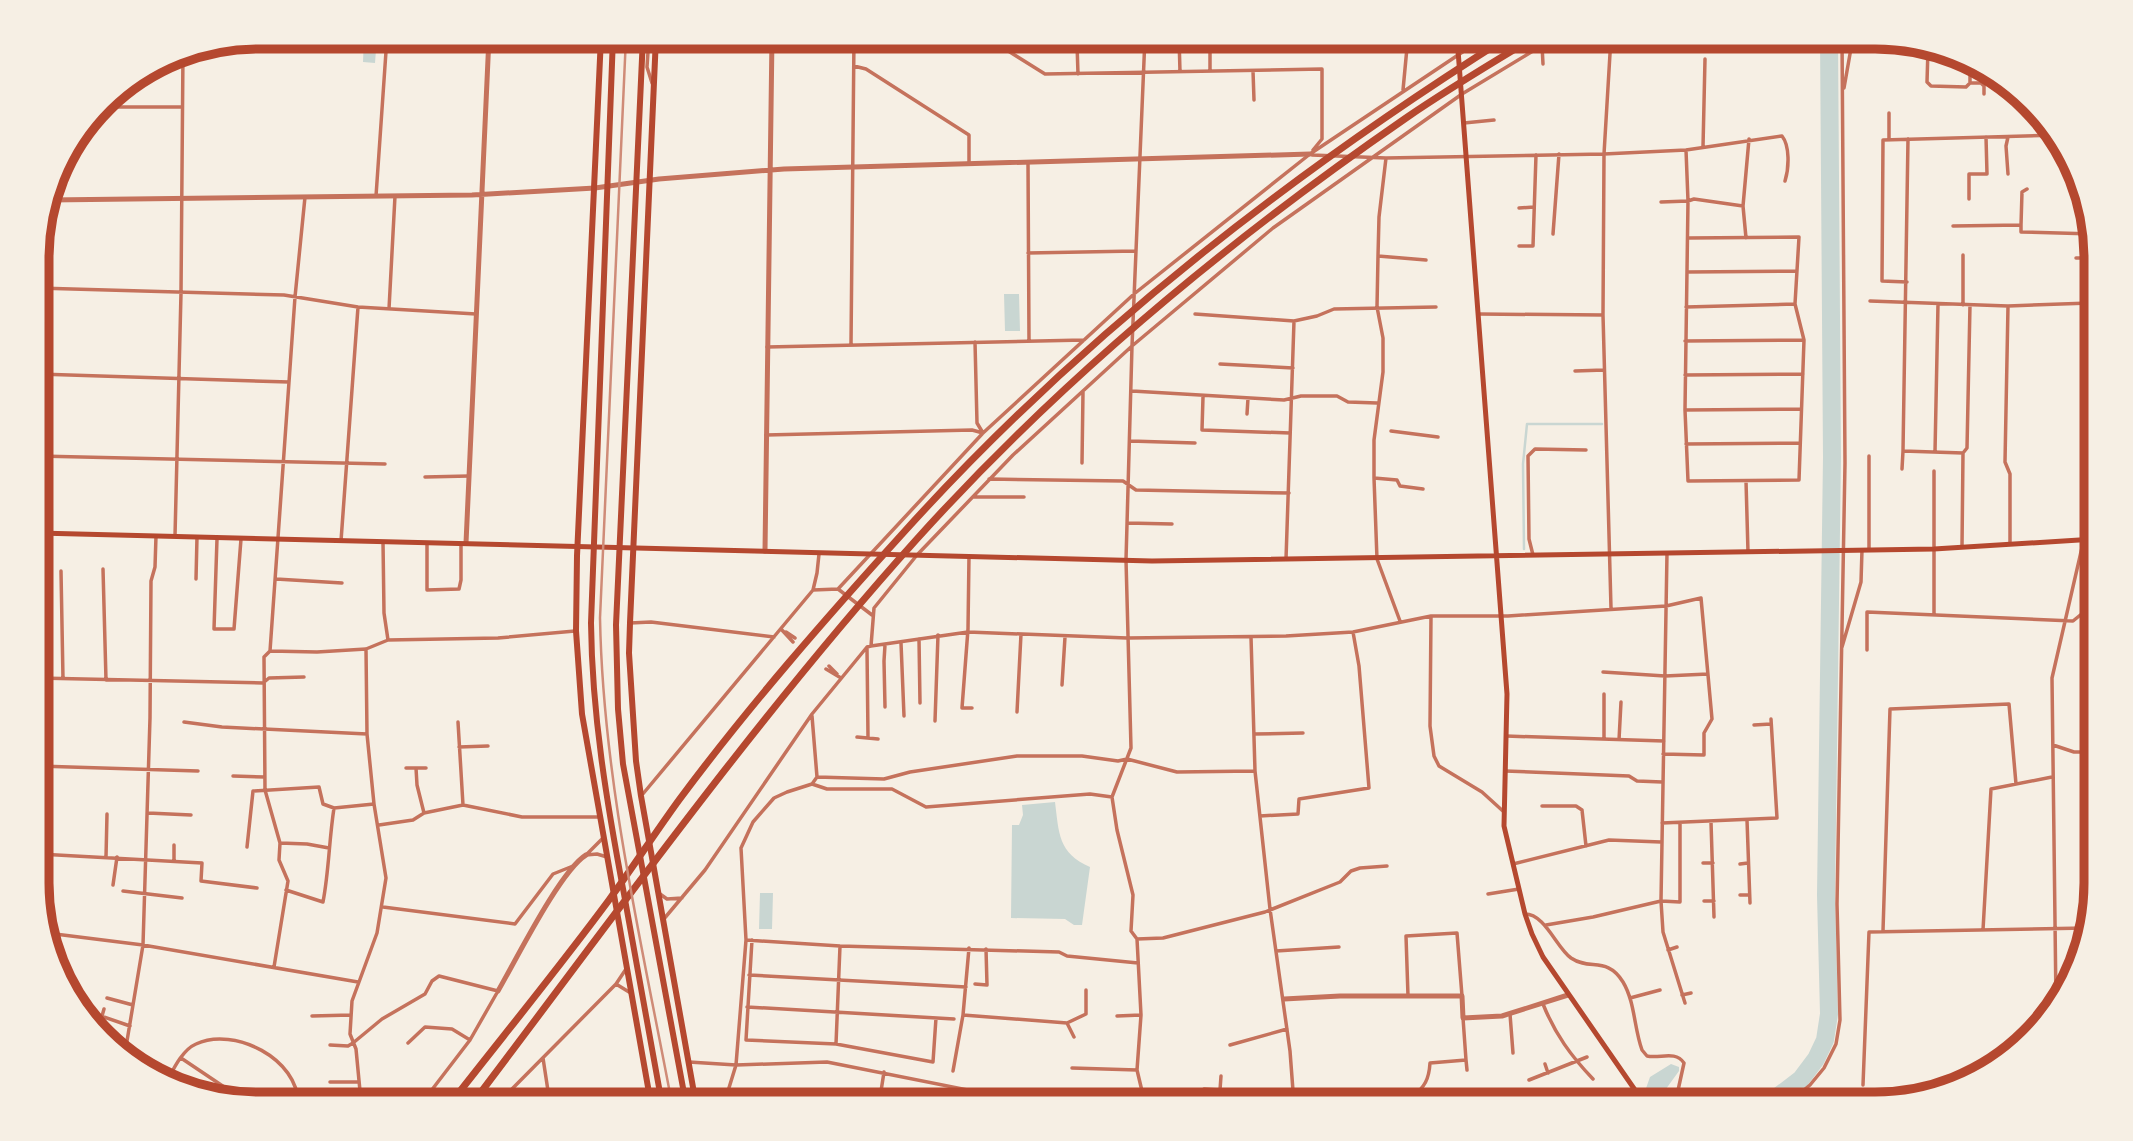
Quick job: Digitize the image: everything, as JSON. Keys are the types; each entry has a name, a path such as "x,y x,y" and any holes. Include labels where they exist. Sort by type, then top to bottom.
{"highway":[{"path":"601,49 577,547 576,631 582,714 649,1092"},
{"path":"613,49 591,623 592,675 602,766 660,1092"},
{"path":"642,49 616,625 618,709 623,764 684,1092"},
{"path":"656,49 630,623 635,747 640,796 694,1092"},
{"path":"459,1092 608,901 680,799 742,720 842,601 971,462 1051,384 1147,299 1272,197 1408,100 1489,49"},
{"path":"481,1092 757,731 854,611 918,538 991,462 1059,394 1158,308 1279,210 1409,116 1516,49"}],"main road":[{"path":"1458,49 1507,694 1504,812 1513,864 1531,934 1568,995 1636,1091"},
{"path":"49,533 1126,560 1377,559 1934,549 2084,540"}],"street":[{"path":"376,196 386,49"},
{"path":"427,543 427,590 459,589 469,476 489,49"},
{"path":"648,49 647,67 654,86"},
{"path":"765,551 772,49"},
{"path":"851,345 854,49"},
{"path":"1005,49 1045,74 1322,69 1322,139 1310,155"},
{"path":"1077,49 1078,74"},
{"path":"1142,1092 1137,1070 1141,1015 1137,939 1131,931 1133,895 1117,831 1112,797 1131,748 1126,560 1145,49"},
{"path":"1179,49 1180,72"},
{"path":"1210,49 1210,71"},
{"path":"1404,91 1407,49"},
{"path":"838,589 983,433 1134,294 1310,155 1465,49"},
{"path":"868,737 869,647 874,608 917,555 989,480 1132,346 1273,228 1462,94 1535,49"},
{"path":"1542,49 1543,64"},
{"path":"1610,49 1604,154 1603,315 1611,608"},
{"path":"1802,1092 1824,1068 1836,1044 1840,1020 1838,904 1845,436 1842,49"},
{"path":"1842,97 1851,49"},
{"path":"1928,56 1927,82 1931,86 1966,87 1970,83 1980,83 1984,86 1984,94"},
{"path":"1703,147 1705,58"},
{"path":"175,536 183,63"},
{"path":"854,65 866,69 969,135 969,163"},
{"path":"1253,71 1254,100"},
{"path":"1970,72 1970,83"},
{"path":"114,107 183,107"},
{"path":"1889,113 1889,140"},
{"path":"1464,123 1494,120"},
{"path":"57,200 483,195 595,188 659,179 770,170 852,166 1310,155 1466,158 1604,154 1686,150 1782,135 1787,142 1785,181"},
{"path":"1907,282 1882,281 1883,140 2044,136"},
{"path":"1969,200 1969,174 1987,174 1986,137"},
{"path":"2008,137 2008,174"},
{"path":"1746,237 1743,206 1749,139"},
{"path":"1902,469 1908,139"},
{"path":"1686,150 1688,238 1685,410 1688,481 1799,480 1804,340 1795,304 1799,237 1688,238"},
{"path":"1519,246 1533,246 1536,155"},
{"path":"1553,234 1559,155"},
{"path":"1386,158 1379,217 1377,307 1382,338 1383,372 1377,403 1374,478 1377,559 1400,621"},
{"path":"1028,162 1029,340"},
{"path":"2027,190 2022,192 2021,232 2082,234"},
{"path":"389,309 395,196"},
{"path":"270,651 295,297 305,197"},
{"path":"1661,202 1694,199 1743,206"},
{"path":"1519,208 1534,207"},
{"path":"1953,226 2021,225"},
{"path":"1028,253 1136,251"},
{"path":"1963,255 1963,305"},
{"path":"1378,256 1426,260"},
{"path":"2076,258 2084,259"},
{"path":"1686,272 1797,271"},
{"path":"49,288 284,295 358,307 476,314"},
{"path":"1870,301 2008,306 2084,303"},
{"path":"1685,307 1795,304"},
{"path":"1935,452 1938,304"},
{"path":"1962,547 1963,453 1967,449 1970,305"},
{"path":"2008,306 2005,462 2010,474 2010,545"},
{"path":"341,541 358,307"},
{"path":"1195,314 1294,321 1334,309 1436,307"},
{"path":"1478,314 1603,315"},
{"path":"1286,559 1294,321"},
{"path":"767,347 1084,340"},
{"path":"1685,341 1804,340"},
{"path":"975,342 977,423 983,433"},
{"path":"1220,364 1293,368"},
{"path":"1575,371 1604,370"},
{"path":"49,374 289,382"},
{"path":"1685,375 1803,374"},
{"path":"1132,391 1203,397 1337,396 1348,402 1377,403"},
{"path":"1082,463 1083,392"},
{"path":"1203,397 1202,430 1290,433"},
{"path":"1247,414 1248,398"},
{"path":"1685,410 1801,409"},
{"path":"766,435 972,430 983,433"},
{"path":"1391,431 1438,437"},
{"path":"1130,441 1195,443"},
{"path":"1686,444 1799,443"},
{"path":"1533,555 1529,539 1528,456 1535,449 1586,450"},
{"path":"1903,451 1963,453"},
{"path":"49,456 385,464"},
{"path":"1841,652 1861,582 1866,550 1869,456"},
{"path":"1934,471 1934,615"},
{"path":"425,477 469,476"},
{"path":"1374,478 1397,480 1400,486 1423,488"},
{"path":"989,480 1122,481 1136,490 1289,493"},
{"path":"1746,480 1748,552"},
{"path":"973,497 1024,497"},
{"path":"1127,523 1172,524"},
{"path":"127,1045 143,945 151,681 151,581 155,567 156,536"},
{"path":"197,537 197,579"},
{"path":"217,538 214,629 234,629 241,538"},
{"path":"383,541 384,613 388,640"},
{"path":"2056,987 2052,678 2084,544"},
{"path":"640,796 813,590 819,552"},
{"path":"1667,553 1661,901 1663,932 1685,1003"},
{"path":"968,556 968,632 962,708 972,708"},
{"path":"103,569 106,680"},
{"path":"61,571 63,679"},
{"path":"276,579 342,583"},
{"path":"321,590 322,581"},
{"path":"813,590 838,589 872,616"},
{"path":"663,920 705,870 812,714 869,647 938,635 968,632 1065,637 1251,637 1353,632 1431,616 1501,616 1666,606 1701,598 1712,719 1704,733 1703,755 1662,754"},
{"path":"1867,650 1867,612 2073,621 2084,612"},
{"path":"1431,616 1430,726 1434,756 1440,766 1482,792 1504,812"},
{"path":"630,623 651,622 774,637"},
{"path":"781,629 794,640"},
{"path":"274,967 288,881 279,860 280,843 265,790 264,656 270,651 366,649 388,640 498,639 576,631"},
{"path":"1260,816 1298,814 1299,799 1369,788 1359,666 1353,632"},
{"path":"1017,712 1021,634"},
{"path":"935,721 938,635"},
{"path":"1062,685 1065,637"},
{"path":"1251,637 1255,771 1293,1092"},
{"path":"919,639 920,703"},
{"path":"901,643 904,716"},
{"path":"885,707 886,645"},
{"path":"358,1092 359,1082 350,1034 352,1001 377,933 386,878 374,804 367,734 366,649"},
{"path":"828,668 841,678"},
{"path":"1603,672 1665,676 1708,674"},
{"path":"49,678 263,683 269,678 304,677"},
{"path":"1604,694 1604,739"},
{"path":"1619,740 1621,702"},
{"path":"1883,931 1890,709 2009,704 2016,784"},
{"path":"728,1092 736,1065 746,940 741,848 753,822 774,798 812,784 817,777 812,714"},
{"path":"184,722 367,734"},
{"path":"458,722 463,805"},
{"path":"1662,823 1777,818 1771,722 1754,725"},
{"path":"1254,734 1303,733"},
{"path":"1506,736 1664,741"},
{"path":"857,737 878,739"},
{"path":"2053,745 2074,752 2084,752"},
{"path":"459,747 488,746"},
{"path":"817,777 884,779 910,772 1017,756 1082,756 1118,761 1127,759 1177,772 1255,771"},
{"path":"49,766 198,771"},
{"path":"406,768 426,768"},
{"path":"416,768 424,813"},
{"path":"1505,771 1629,776 1637,781 1662,782"},
{"path":"233,776 265,777"},
{"path":"1983,930 1991,789 2052,777"},
{"path":"812,784 827,789 892,789 926,807 1090,794 1112,797"},
{"path":"247,847 253,791 319,787 323,804 334,808 374,804"},
{"path":"378,825 413,820 424,813 463,805 522,817 600,817"},
{"path":"1542,806 1576,806 1582,810 1586,846"},
{"path":"286,890 323,902 334,808"},
{"path":"147,813 191,815"},
{"path":"106,857 107,814"},
{"path":"1747,820 1749,903"},
{"path":"1711,822 1714,917"},
{"path":"1546,925 1661,901 1680,902 1680,823"},
{"path":"383,907 515,924 553,874 573,866 604,837"},
{"path":"1513,864 1609,841 1661,842"},
{"path":"280,843 329,848"},
{"path":"174,845 174,861"},
{"path":"49,854 202,863 201,881 257,888"},
{"path":"586,855 597,854 607,858"},
{"path":"113,885 117,857"},
{"path":"1703,863 1713,863"},
{"path":"1740,864 1748,863"},
{"path":"430,1092 470,1040 573,866"},
{"path":"1137,939 1163,938 1270,909 1339,882 1351,871 1387,866"},
{"path":"1488,894 1520,889"},
{"path":"123,891 182,898"},
{"path":"659,893 667,899 684,898"},
{"path":"1740,895 1749,895"},
{"path":"1704,901 1714,901"},
{"path":"1525,914 1532,914 1546,925 1549,933 1570,957 1579,962 1601,964 1613,970 1630,998 1638,1037 1647,1056 1676,1056 1685,1063 1678,1092"},
{"path":"1863,1085 1869,932 2079,928"},
{"path":"55,933 143,945 358,982"},
{"path":"1408,996 1406,936 1457,933 1467,1070"},
{"path":"746,940 840,946 1059,952 1067,956 1138,964"},
{"path":"752,940 746,1040 836,1044 933,1062 936,1018"},
{"path":"836,1044 840,946"},
{"path":"1276,951 1339,947"},
{"path":"1668,950 1677,947"},
{"path":"953,1071 963,1015 969,948"},
{"path":"975,984 987,985 986,949"},
{"path":"509,1092 616,984 626,968"},
{"path":"749,975 966,987"},
{"path":"330,1045 348,1046 353,1043 382,1019 425,994 432,981 439,976 498,991"},
{"path":"616,984 631,993"},
{"path":"963,1015 1067,1023 1086,1014 1086,990"},
{"path":"1630,998 1660,990"},
{"path":"1682,995 1691,993"},
{"path":"1463,1018 1510,1014 1568,995"},
{"path":"1284,999 1462,996"},
{"path":"107,998 134,1005"},
{"path":"1543,1004 1551,1025 1576,1062 1593,1079"},
{"path":"747,1007 954,1019"},
{"path":"102,1016 104,1009"},
{"path":"95,1014 130,1027"},
{"path":"1510,1014 1513,1053"},
{"path":"1117,1016 1141,1015"},
{"path":"312,1016 351,1016"},
{"path":"1067,1023 1074,1037"},
{"path":"408,1043 425,1027 452,1028 470,1040"},
{"path":"1230,1045 1287,1029"},
{"path":"172,1073 192,1045 211,1039 232,1040 265,1052 279,1061 289,1072 297,1092"},
{"path":"543,1057 548,1092"},
{"path":"1528,1080 1587,1057"},
{"path":"181,1058 228,1090"},
{"path":"1418,1092 1429,1078 1430,1063 1466,1060"},
{"path":"689,1062 736,1065 827,1062 884,1071 975,1092"},
{"path":"1545,1064 1548,1073"},
{"path":"1072,1068 1137,1070"},
{"path":"881,1092 884,1071"},
{"path":"1204,1089 1220,1090 1221,1076"},
{"path":"330,1082 359,1082"}],"shaded area":[{"path":"364,49 376,49 375,63 363,62"},
{"path":"1004,294 1019,294 1020,331 1005,331"},
{"path":"1055,802 1062,841 1072,855 1090,867 1082,925 1074,925 1065,919 1011,918 1012,825 1019,825 1023,815 1022,805"},
{"path":"760,893 773,893 772,929 759,929"},
{"path":"1671,1064 1679,1067 1664,1092 1645,1092 1650,1077"}],"waterway":[{"path":"1784,1092 1801,1079 1816,1059 1825,1040 1829,1014 1826,895 1832,457 1829,49"},
{"path":"1524,549 1523,464 1527,424 1602,424"}],"railway":[{"path":"625,49 600,618 608,741 616,802 670,1092"}]}
